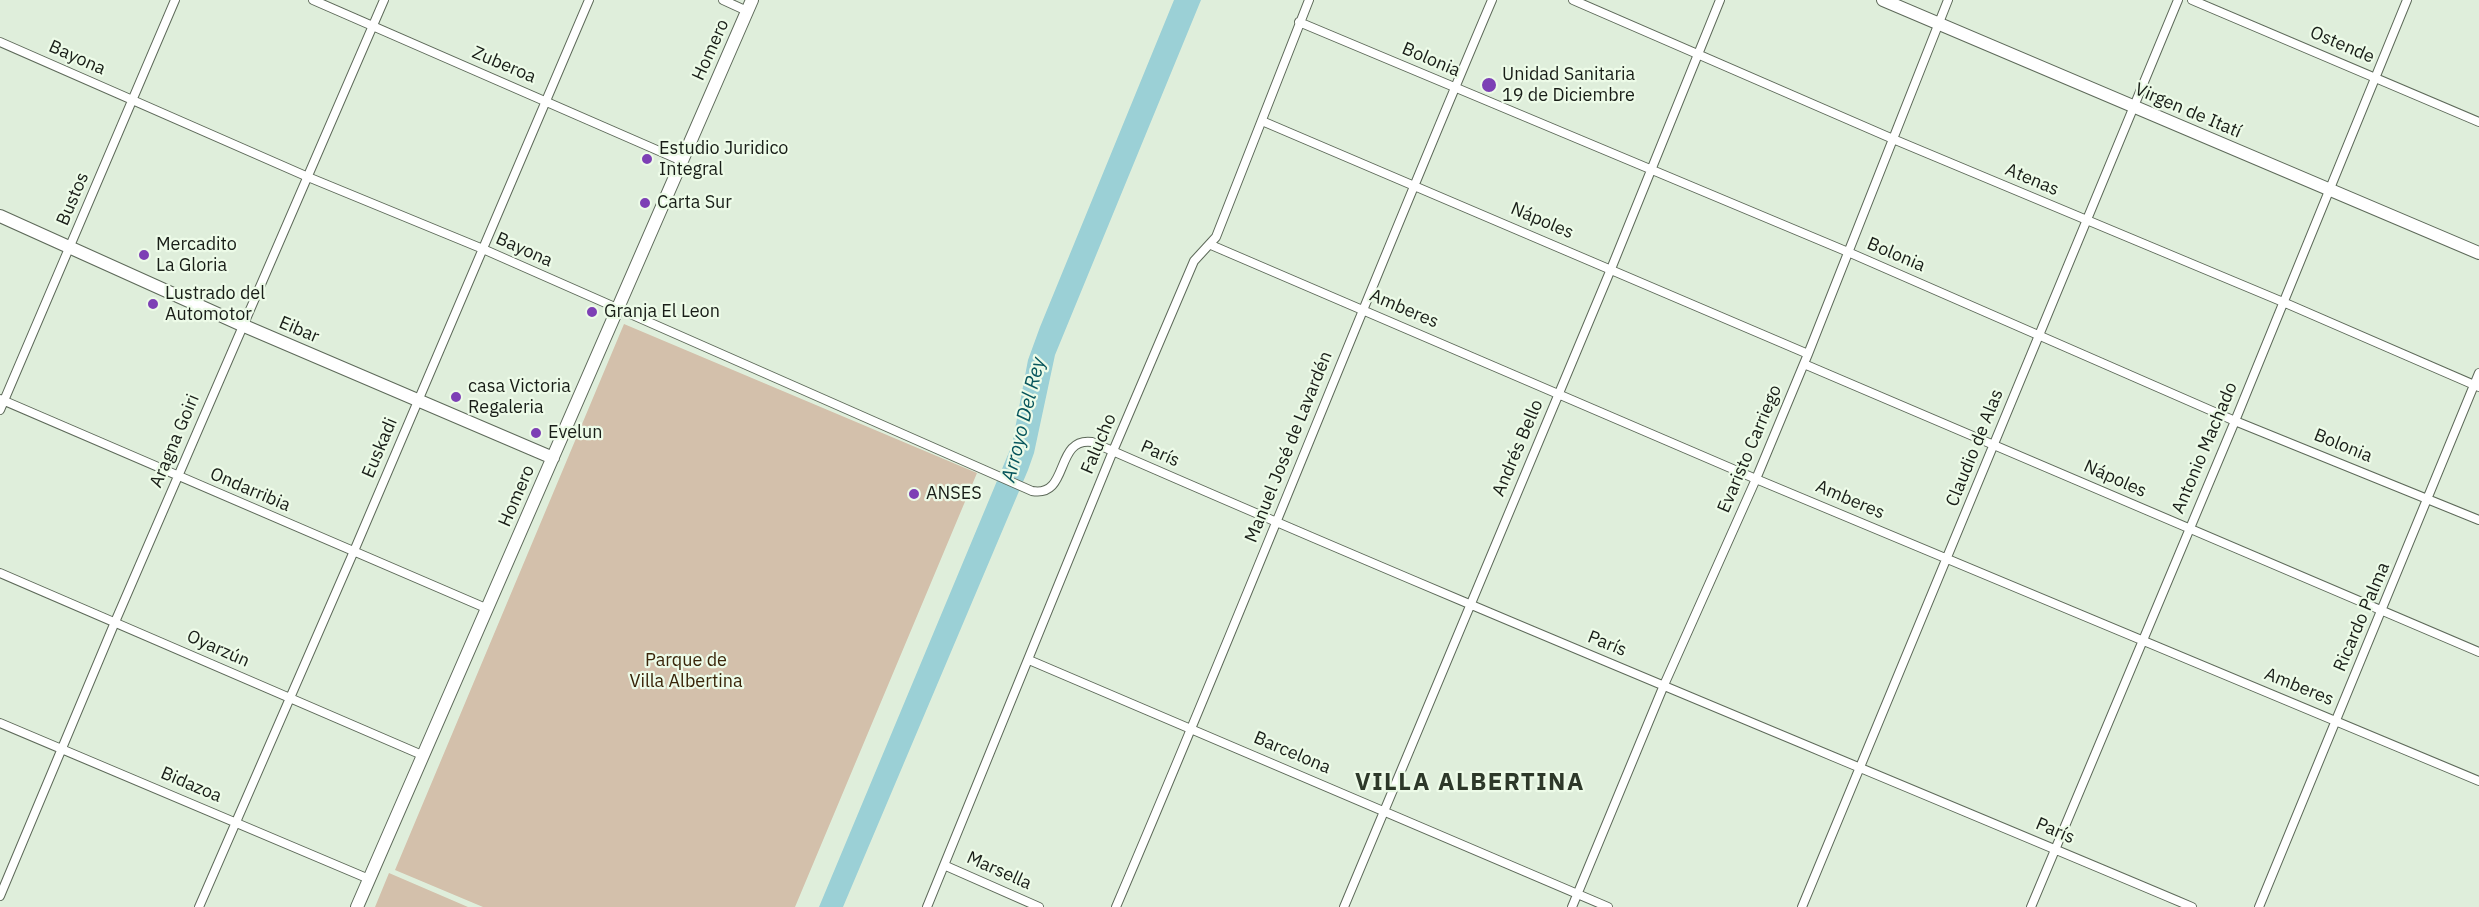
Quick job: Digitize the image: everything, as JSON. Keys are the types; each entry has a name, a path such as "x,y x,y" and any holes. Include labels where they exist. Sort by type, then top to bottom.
{"street":[{"name":"Bustos","path":"0,410 2,400 175,0"},
{"name":"Zuberoa","path":"313,0 682,161"},
{"name":"Aragna Goiri","path":"0,896 114,622 384,0"},
{"name":"Euskadi","path":"199,907 589,0"},
{"path":"723,0 750,5"},
{"name":"Falucho","path":"927,907 946,866 1113,452 1194,261 1211,245 1309,0"},
{"name":"Manuel José de Lavardén","path":"1116,907 1192,728 1413,184 1492,0"},
{"name":"Atenas","path":"1573,0 1893,139 2283,302 2476,386"},
{"name":"Andrés Bello","path":"1344,907 1611,269 1720,0"},
{"name":"Virgen de Itatí","path":"1883,0 2479,253"},
{"name":"Evaristo Carriego","path":"1572,907 1664,685 1756,479 1804,364 1948,0"},
{"name":"Claudio de Alas","path":"1802,907 2178,0"},
{"name":"Ostende","path":"2192,0 2479,122"},
{"name":"Antonio Machado","path":"2031,907 2144,641 2407,0"},
{"name":"Homero","path":"357,907 750,5"},
{"name":"Bolonia","path":"1299,22 1651,168 2039,334 2235,421 2479,520"},
{"name":"Bayona","path":"0,42 308,177 483,249 1032,491"},
{"name":"Nápoles","path":"1262,121 1808,354"},
{"name":"Eibar","path":"0,216 242,325 553,458"},
{"name":"Amberes","path":"1211,245 1756,479 2479,781"},
{"name":"Nápoles","path":"1804,364 2479,652"},
{"name":"Ricardo Palma","path":"2259,907 2476,386 2479,373"},
{"name":"Ondarribia","path":"2,400 488,609"},
{"name":"París","path":"1032,491 1042,493 1048,490 1055,483 1070,450 1085,441 1092,442 1470,606 2192,907"},
{"name":"Oyarzún","path":"0,573 422,755"},
{"name":"Barcelona","path":"1029,660 1608,907"},
{"name":"Bidazoa","path":"0,723 369,879"},
{"name":"Marsella","path":"946,866 1039,907"}],"green space":[{"name":"Parque de Villa Albertina","path":"624,324 977,473 795,907 483,907 395,870"},
{"path":"389,873 468,907 375,907"}],"water":[{"name":"Arroyo Del Rey","path":"1174,0 1201,0 1055,355 1034,453 1028,470 843,907 819,907 1012,445 1028,360 1040,327"}],"place":[{"name":"Unidad Sanitaria 19 de Diciembre","path":"1489,85"},
{"name":"Estudio Juridico Integral","path":"647,159"},
{"name":"Carta Sur","path":"645,203"},
{"name":"Mercadito La Gloria","path":"144,255"},
{"name":"Lustrado del Automotor","path":"153,304"},
{"name":"Granja El Leon","path":"592,312"},
{"name":"casa Victoria Regaleria","path":"456,397"},
{"name":"Evelun","path":"536,433"},
{"name":"ANSES","path":"914,494"}],"district":[{"name":"VILLA ALBERTINA","path":"1470,783"}]}
